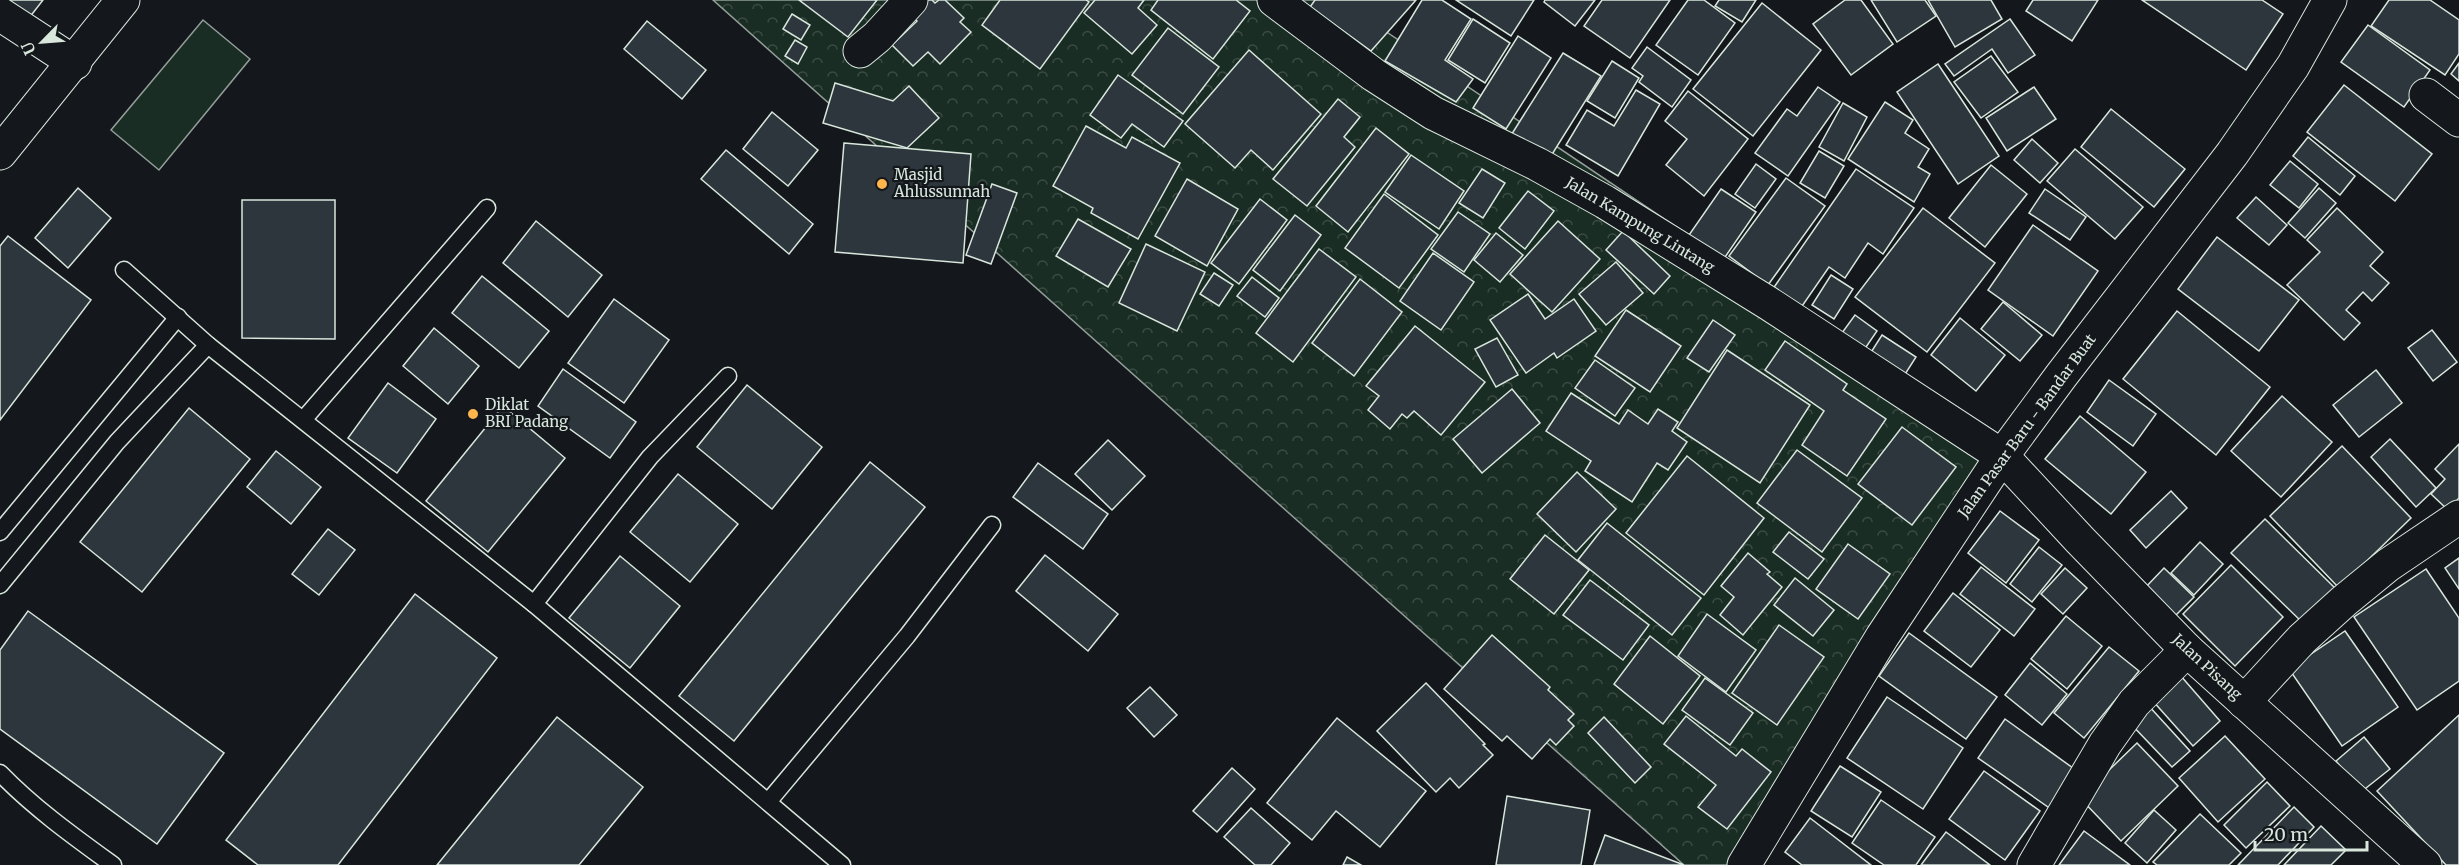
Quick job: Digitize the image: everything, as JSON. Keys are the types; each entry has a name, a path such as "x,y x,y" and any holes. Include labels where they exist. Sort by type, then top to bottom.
{"street":[{"path":"0,153 75,63 123,0"},
{"path":"860,51 878,37 911,0"},
{"name":"Jalan Kampung Lintang","path":"1274,0 1374,75 1433,112 1537,164 1605,202 1768,303 2002,456"},
{"name":"Jalan Pasar Baru - Bandar Buat","path":"1744,865 1889,628 2002,456 2232,154 2293,66 2330,0"},
{"path":"0,14 75,63"},
{"path":"2426,96 2459,120"},
{"name":"Jalan Pisang","path":"2002,456 2187,650 2425,865"},
{"path":"2244,702 2302,639 2344,601 2388,566 2459,517"},
{"path":"2034,865 2105,744 2133,703 2187,650"}],"lane":[{"path":"303,420 488,208"},
{"path":"124,270 208,345 534,604 842,865"},
{"path":"0,532 178,317"},
{"path":"0,585 117,442 208,345"},
{"path":"534,604 650,457 728,376"},
{"path":"768,802 907,636 992,525"},
{"path":"0,773 31,803 113,865"}],"green space":[{"path":"713,0 1339,0 2018,457 1747,865 1684,865"},
{"path":"203,20 250,59 159,170 111,130"}],"building":[{"path":"0,0 43,0 26,22"},
{"path":"799,0 877,0 848,37"},
{"path":"921,0 932,0 935,3 945,0 964,18 960,22 971,32 940,64 928,52 913,66 892,45 917,21 908,13"},
{"path":"1000,0 1086,0 1089,2 1040,69 982,25"},
{"path":"1095,0 1144,0 1138,8 1157,25 1132,54 1084,13"},
{"path":"1158,0 1236,0 1250,11 1213,59 1151,10"},
{"path":"1315,0 1416,0 1371,51 1310,7"},
{"path":"1422,0 1442,0 1471,19 1445,60 1473,79 1456,102 1385,61"},
{"path":"1456,0 1534,0 1511,36"},
{"path":"1545,0 1595,0 1575,26 1544,2"},
{"path":"1602,0 1670,0 1630,58 1584,26"},
{"path":"1688,0 1704,0 1735,23 1698,75 1656,45"},
{"path":"1719,0 1756,0 1742,22 1715,6"},
{"path":"1845,0 1861,0 1893,44 1851,75 1813,24"},
{"path":"1871,0 1925,0 1936,16 1897,42"},
{"path":"1928,0 1991,0 2002,19 1955,47"},
{"path":"2033,0 2098,0 2072,41 2026,11"},
{"path":"2142,0 2262,0 2283,14 2246,70"},
{"path":"2389,0 2430,0 2459,20 2459,54 2445,75 2371,26"},
{"path":"1762,3 1821,50 1753,136 1693,89"},
{"path":"792,14 810,25 801,40 783,29"},
{"path":"1473,19 1510,43 1485,83 1448,60"},
{"path":"2010,19 2035,55 2008,73 1992,49 1954,76 1945,64"},
{"path":"647,21 706,70 682,99 624,49"},
{"path":"2368,25 2430,70 2404,107 2341,62"},
{"path":"1168,28 1219,67 1183,114 1132,75"},
{"path":"1518,36 1551,58 1506,129 1473,108"},
{"path":"795,40 807,47 798,64 785,56"},
{"path":"1647,47 1691,80 1672,107 1639,82 1643,76 1632,68"},
{"path":"1249,50 1321,114 1273,170 1251,150 1235,168 1185,124"},
{"path":"1563,53 1601,76 1546,164 1508,140"},
{"path":"1991,56 2018,92 1981,118 1954,82"},
{"path":"1612,61 1639,78 1615,118 1587,101"},
{"path":"2459,63 2459,81 2451,74"},
{"path":"1938,64 1999,156 1958,184 1897,92"},
{"path":"1118,75 1183,121 1164,147 1132,124 1121,138 1090,115"},
{"path":"835,83 893,101 909,86 939,118 907,148 823,123"},
{"path":"2344,85 2432,154 2395,201 2307,132"},
{"path":"1818,87 1840,102 1788,176 1755,153 1787,109 1797,116"},
{"path":"2034,87 2056,119 2007,151 1986,118"},
{"path":"1636,90 1660,104 1618,176 1566,145 1587,110 1614,126"},
{"path":"1688,91 1748,139 1704,196 1666,165 1687,139 1665,121"},
{"path":"1338,99 1360,117 1344,137 1355,147 1307,206 1273,179"},
{"path":"1885,102 1913,120 1905,133 1929,149 1918,167 1930,174 1914,202 1848,159"},
{"path":"1843,103 1867,117 1844,161 1819,147"},
{"path":"2111,109 2185,169 2154,207 2081,147"},
{"path":"772,112 818,150 788,186 743,149"},
{"path":"1086,126 1126,148 1132,137 1180,163 1138,239 1091,213 1093,208 1053,186"},
{"path":"1376,128 1409,154 1348,232 1316,206"},
{"path":"2308,137 2355,176 2340,195 2293,156"},
{"path":"2032,139 2058,163 2040,183 2014,160"},
{"path":"844,143 971,154 963,263 835,252"},
{"path":"2075,149 2143,207 2115,239 2047,181"},
{"path":"726,150 813,224 789,254 701,179"},
{"path":"1819,151 1844,166 1825,198 1800,183"},
{"path":"1411,155 1464,191 1439,229 1385,192"},
{"path":"2290,161 2318,184 2299,208 2270,185"},
{"path":"1756,164 1776,179 1755,208 1735,194"},
{"path":"1991,165 2027,194 1985,247 1949,218"},
{"path":"1482,169 1505,183 1483,218 1459,203"},
{"path":"1856,169 1914,208 1883,254 1868,243 1845,278 1829,267 1798,312 1770,293"},
{"path":"1786,178 1825,206 1768,285 1729,256"},
{"path":"1187,179 1238,209 1207,266 1155,236"},
{"path":"992,184 1017,193 991,264 966,255"},
{"path":"78,188 111,218 68,268 35,238"},
{"path":"2319,188 2336,203 2305,238 2288,223"},
{"path":"1721,189 1756,212 1723,260 1689,235"},
{"path":"2045,189 2086,217 2070,240 2029,213"},
{"path":"1528,191 1554,211 1525,249 1499,228"},
{"path":"1384,194 1438,235 1399,288 1345,248"},
{"path":"2256,197 2287,225 2269,245 2237,218"},
{"path":"1260,199 1287,220 1239,284 1211,263"},
{"path":"242,200 335,200 335,339 242,338"},
{"path":"1923,208 1995,263 1927,352 1855,297"},
{"path":"2337,208 2383,252 2370,266 2389,283 2372,301 2363,292 2346,310 2360,323 2344,340 2287,285 2320,252 2307,240"},
{"path":"1458,212 1490,234 1464,272 1431,249"},
{"path":"1295,215 1321,235 1280,291 1253,270"},
{"path":"1078,219 1131,249 1108,287 1056,256"},
{"path":"536,221 602,275 568,317 503,263"},
{"path":"1558,221 1600,259 1552,312 1510,274"},
{"path":"2033,225 2098,271 2053,336 1988,290"},
{"path":"1623,231 1670,276 1654,294 1606,250"},
{"path":"1496,233 1523,255 1500,282 1474,260"},
{"path":"8,236 91,300 0,420 0,246"},
{"path":"2217,237 2299,300 2259,351 2178,289"},
{"path":"1146,244 1205,272 1177,331 1119,303"},
{"path":"1319,249 1356,277 1293,362 1256,333"},
{"path":"1433,253 1474,282 1441,330 1400,301"},
{"path":"1616,262 1643,293 1606,325 1579,294"},
{"path":"1214,273 1233,285 1219,306 1200,294"},
{"path":"1831,275 1853,289 1834,319 1812,305"},
{"path":"482,276 549,331 519,368 452,313"},
{"path":"1252,277 1279,298 1265,317 1237,296"},
{"path":"1360,279 1402,312 1354,376 1312,343"},
{"path":"1528,294 1545,319 1574,299 1596,331 1557,358 1554,353 1526,373 1490,320"},
{"path":"614,299 669,340 624,403 568,363"},
{"path":"2003,302 2042,335 2020,361 1981,329"},
{"path":"1626,310 1681,346 1650,392 1595,356"},
{"path":"2177,311 2270,387 2216,455 2123,379"},
{"path":"1855,315 1877,331 1862,353 1839,337"},
{"path":"1960,318 2005,355 1976,391 1931,355"},
{"path":"1713,320 1735,335 1709,372 1687,358"},
{"path":"1415,326 1485,382 1441,435 1414,411 1407,418 1402,414 1390,429 1368,410 1379,396 1366,386"},
{"path":"434,328 479,366 448,404 403,366"},
{"path":"2432,330 2457,362 2433,381 2408,348"},
{"path":"1882,335 1916,357 1902,379 1868,357"},
{"path":"1497,338 1518,375 1496,387 1475,349"},
{"path":"1785,341 1847,384 1843,390 1886,419 1847,476 1802,445 1824,411 1765,370"},
{"path":"1727,350 1810,405 1760,483 1677,428"},
{"path":"1595,360 1635,388 1615,416 1575,388"},
{"path":"563,369 636,422 610,458 538,406"},
{"path":"2376,370 2402,403 2359,437 2333,405"},
{"path":"2109,380 2156,414 2133,446 2087,412"},
{"path":"388,383 436,419 397,473 348,438"},
{"path":"747,385 822,447 772,509 697,447"},
{"path":"1512,389 1540,423 1482,473 1453,439"},
{"path":"1571,393 1619,424 1628,410 1648,424 1658,409 1678,422 1672,431 1687,442 1668,470 1657,463 1632,502 1585,471 1591,461 1546,431"},
{"path":"2282,396 2332,442 2281,497 2231,451"},
{"path":"503,406 565,458 488,552 426,501"},
{"path":"189,408 250,459 142,592 80,542"},
{"path":"2080,416 2146,472 2111,514 2045,459"},
{"path":"1902,427 1956,467 1912,525 1858,484"},
{"path":"2390,439 2436,488 2416,507 2371,457"},
{"path":"1108,440 1145,476 1112,510 1075,474"},
{"path":"2459,444 2459,498 2448,510 2431,494 2445,479 2435,469"},
{"path":"2342,446 2411,518 2339,588 2270,516"},
{"path":"1797,450 1862,498 1822,552 1757,503"},
{"path":"276,451 321,487 291,524 247,487"},
{"path":"1687,456 1764,518 1704,595 1626,533"},
{"path":"870,462 925,507 734,741 679,696"},
{"path":"1038,463 1108,514 1083,549 1013,497"},
{"path":"1577,472 1616,509 1576,552 1537,514"},
{"path":"678,474 738,524 690,582 630,532"},
{"path":"2171,491 2187,508 2146,548 2130,530"},
{"path":"2000,511 2039,540 2006,583 1968,553"},
{"path":"2265,519 2338,591 2305,625 2231,553"},
{"path":"1607,523 1701,598 1672,635 1578,560"},
{"path":"328,529 355,550 319,595 292,574"},
{"path":"1789,532 1824,559 1808,579 1773,552"},
{"path":"1545,535 1589,570 1554,614 1510,579"},
{"path":"2200,542 2223,564 2194,595 2171,573"},
{"path":"1848,544 1890,574 1858,619 1816,589"},
{"path":"2039,547 2062,565 2032,602 2010,584"},
{"path":"1748,553 1770,572 1767,574 1782,587 1743,635 1720,615 1734,597 1721,586"},
{"path":"1045,555 1118,614 1088,651 1016,591"},
{"path":"620,556 680,606 630,668 569,618"},
{"path":"2459,558 2459,589 2445,568"},
{"path":"2231,565 2283,617 2235,666 2183,614"},
{"path":"1981,567 2035,609 2014,636 1960,594"},
{"path":"2065,568 2087,588 2063,614 2041,594"},
{"path":"2164,568 2194,597 2173,618 2144,589"},
{"path":"2426,569 2459,618 2459,681 2417,710 2354,617"},
{"path":"1795,578 1834,610 1813,636 1774,605"},
{"path":"1590,580 1649,625 1623,660 1563,615"},
{"path":"1953,593 2000,630 1971,667 1924,631"},
{"path":"415,594 497,658 338,865 258,865 226,840"},
{"path":"28,611 224,753 157,844 0,729 0,650"},
{"path":"1707,614 1756,650 1726,692 1678,656"},
{"path":"2066,616 2102,646 2067,689 2031,659"},
{"path":"1779,625 1824,657 1777,725 1732,693"},
{"path":"2345,631 2398,707 2342,746 2289,669"},
{"path":"1909,633 1997,697 1966,739 1879,676"},
{"path":"1492,635 1550,687 1548,690 1574,714 1568,720 1574,726 1556,745 1550,739 1532,759 1507,736 1502,741 1444,689"},
{"path":"1650,636 1700,676 1663,724 1614,684"},
{"path":"2109,647 2139,671 2084,738 2054,713"},
{"path":"2030,663 2067,694 2042,725 2005,695"},
{"path":"2180,675 2220,721 2193,746 2152,700"},
{"path":"1705,678 1753,713 1730,745 1682,710"},
{"path":"1426,683 1493,755 1459,788 1450,778 1436,792 1377,731"},
{"path":"1150,687 1177,715 1154,737 1127,708"},
{"path":"1887,697 1963,748 1923,809 1847,758"},
{"path":"2147,704 2190,751 2172,767 2128,721"},
{"path":"2459,715 2459,865 2446,865 2377,791"},
{"path":"1686,716 1736,756 1742,749 1771,772 1727,829 1698,807 1716,785 1664,744"},
{"path":"557,717 643,787 579,865 437,865"},
{"path":"1604,717 1651,767 1635,783 1588,733"},
{"path":"1337,718 1426,791 1380,847 1336,811 1312,840 1267,803"},
{"path":"2005,719 2084,776 2058,814 1978,758"},
{"path":"2225,736 2265,779 2218,822 2179,778"},
{"path":"2364,737 2390,769 2361,792 2336,761"},
{"path":"2137,743 2178,786 2121,841 2080,798"},
{"path":"1840,766 1881,792 1852,837 1811,811"},
{"path":"1232,768 1255,789 1217,832 1193,811"},
{"path":"1984,771 2040,811 2005,860 1949,819"},
{"path":"2267,782 2290,806 2246,848 2224,825"},
{"path":"1507,796 1590,810 1581,865 1496,865"},
{"path":"1881,800 1935,837 1916,865 1884,865 1852,843"},
{"path":"2294,807 2314,827 2278,865 2238,865"},
{"path":"1251,808 1290,843 1271,865 1255,865 1224,837"},
{"path":"2154,810 2176,830 2147,863 2125,843"},
{"path":"2200,814 2241,853 2229,865 2157,865 2153,862"},
{"path":"1810,818 1871,865 1802,865 1785,852"},
{"path":"2321,826 2346,850 2331,865 2284,865"},
{"path":"2084,831 2130,865 2059,865"},
{"path":"1946,832 1990,865 1921,865"},
{"path":"1605,835 1684,865 1594,865"},
{"path":"1347,857 1361,865 1343,865"}],"place":[{"name":"Masjid Ahlussunnah","path":"882,184"},
{"name":"Diklat BRI Padang","path":"473,414"}]}
